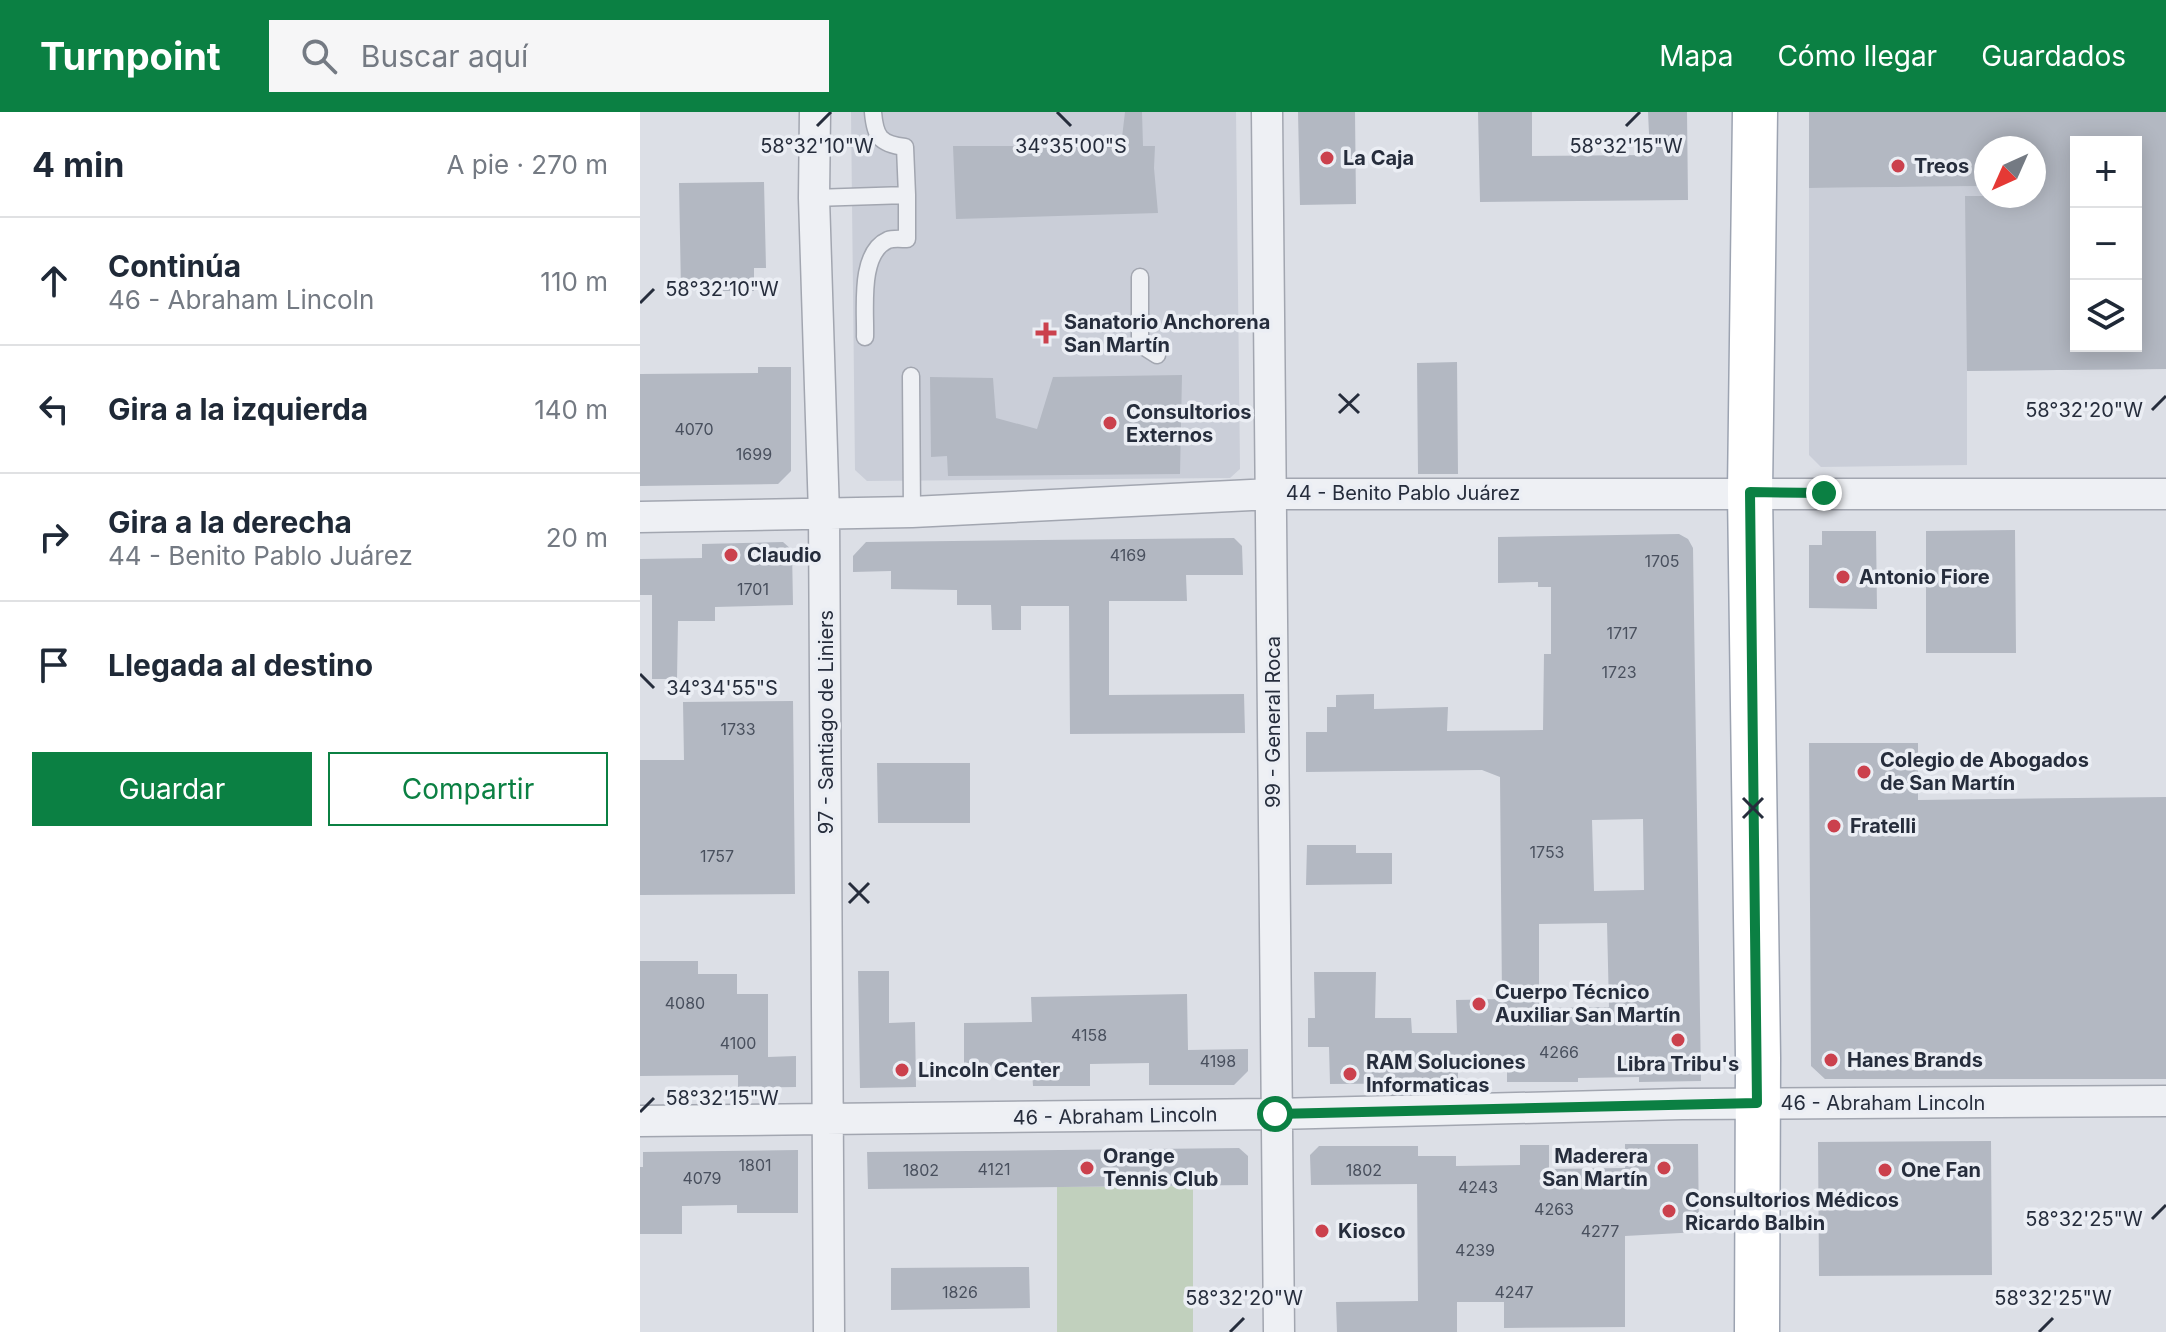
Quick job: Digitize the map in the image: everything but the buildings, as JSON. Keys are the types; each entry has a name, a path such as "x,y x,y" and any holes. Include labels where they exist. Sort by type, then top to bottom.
{"main road":[{"path":"1755,112 1750,492 1757,1332"}],"street":[{"name":"97 - Santiago de Liniers","path":"815,112 814,198 824,514 829,1332"},
{"name":"99 - General Roca","path":"1267,112 1279,1332"},
{"name":"44 - Benito Pablo Juárez","path":"640,517 912,512 1271,494 2166,494"},
{"name":"46 - Abraham Lincoln","path":"640,1121 1275,1114 1757,1103 2166,1101"}],"lane":[{"path":"865,337 866,273 873,253 888,240 907,239 905,147 890,145 880,138 874,125 873,112"},
{"path":"814,198 907,195"},
{"path":"1140,277 1140,337 1146,348 1157,355"},
{"path":"911,376 912,512"}],"shaded area":[{"name":"Sanatorio Anchorena San Martín","path":"851,112 1236,112 1240,469 1230,478 867,481 855,470"},
{"path":"2166,184 2166,369 1967,371 1967,465 1821,467 1809,455 1809,188 1974,186 1974,208 2037,208 2070,325 2070,352 2142,352 2142,314"}],"green space":[{"path":"1193,1186 1193,1332 1057,1332 1057,1187"}],"place":[{"name":"La Caja","path":"1327,158"},
{"name":"Treos","path":"1898,166"},
{"name":"Sanatorio Anchorena San Martín","path":"1046,333"},
{"name":"Consultorios Externos","path":"1110,423"},
{"name":"Claudio","path":"731,555"},
{"name":"Antonio Fiore","path":"1843,577"},
{"name":"Colegio de Abogados de San Martín","path":"1864,772"},
{"name":"Fratelli","path":"1834,826"},
{"name":"Cuerpo Técnico Auxiliar San Martín","path":"1479,1004"},
{"name":"Libra Tribu's","path":"1678,1040"},
{"name":"Hanes Brands","path":"1831,1060"},
{"name":"Lincoln Center","path":"902,1070"},
{"name":"RAM Soluciones Informaticas","path":"1350,1074"},
{"name":"Orange Tennis Club","path":"1087,1168"},
{"name":"Maderera San Martín","path":"1664,1168"},
{"name":"One Fan","path":"1885,1170"},
{"name":"Consultorios Médicos Ricardo Balbin","path":"1669,1211"},
{"name":"Kiosco","path":"1322,1231"}],"route":[{"path":"1275,1114 1757,1103 1750,492 1824,493"}]}
